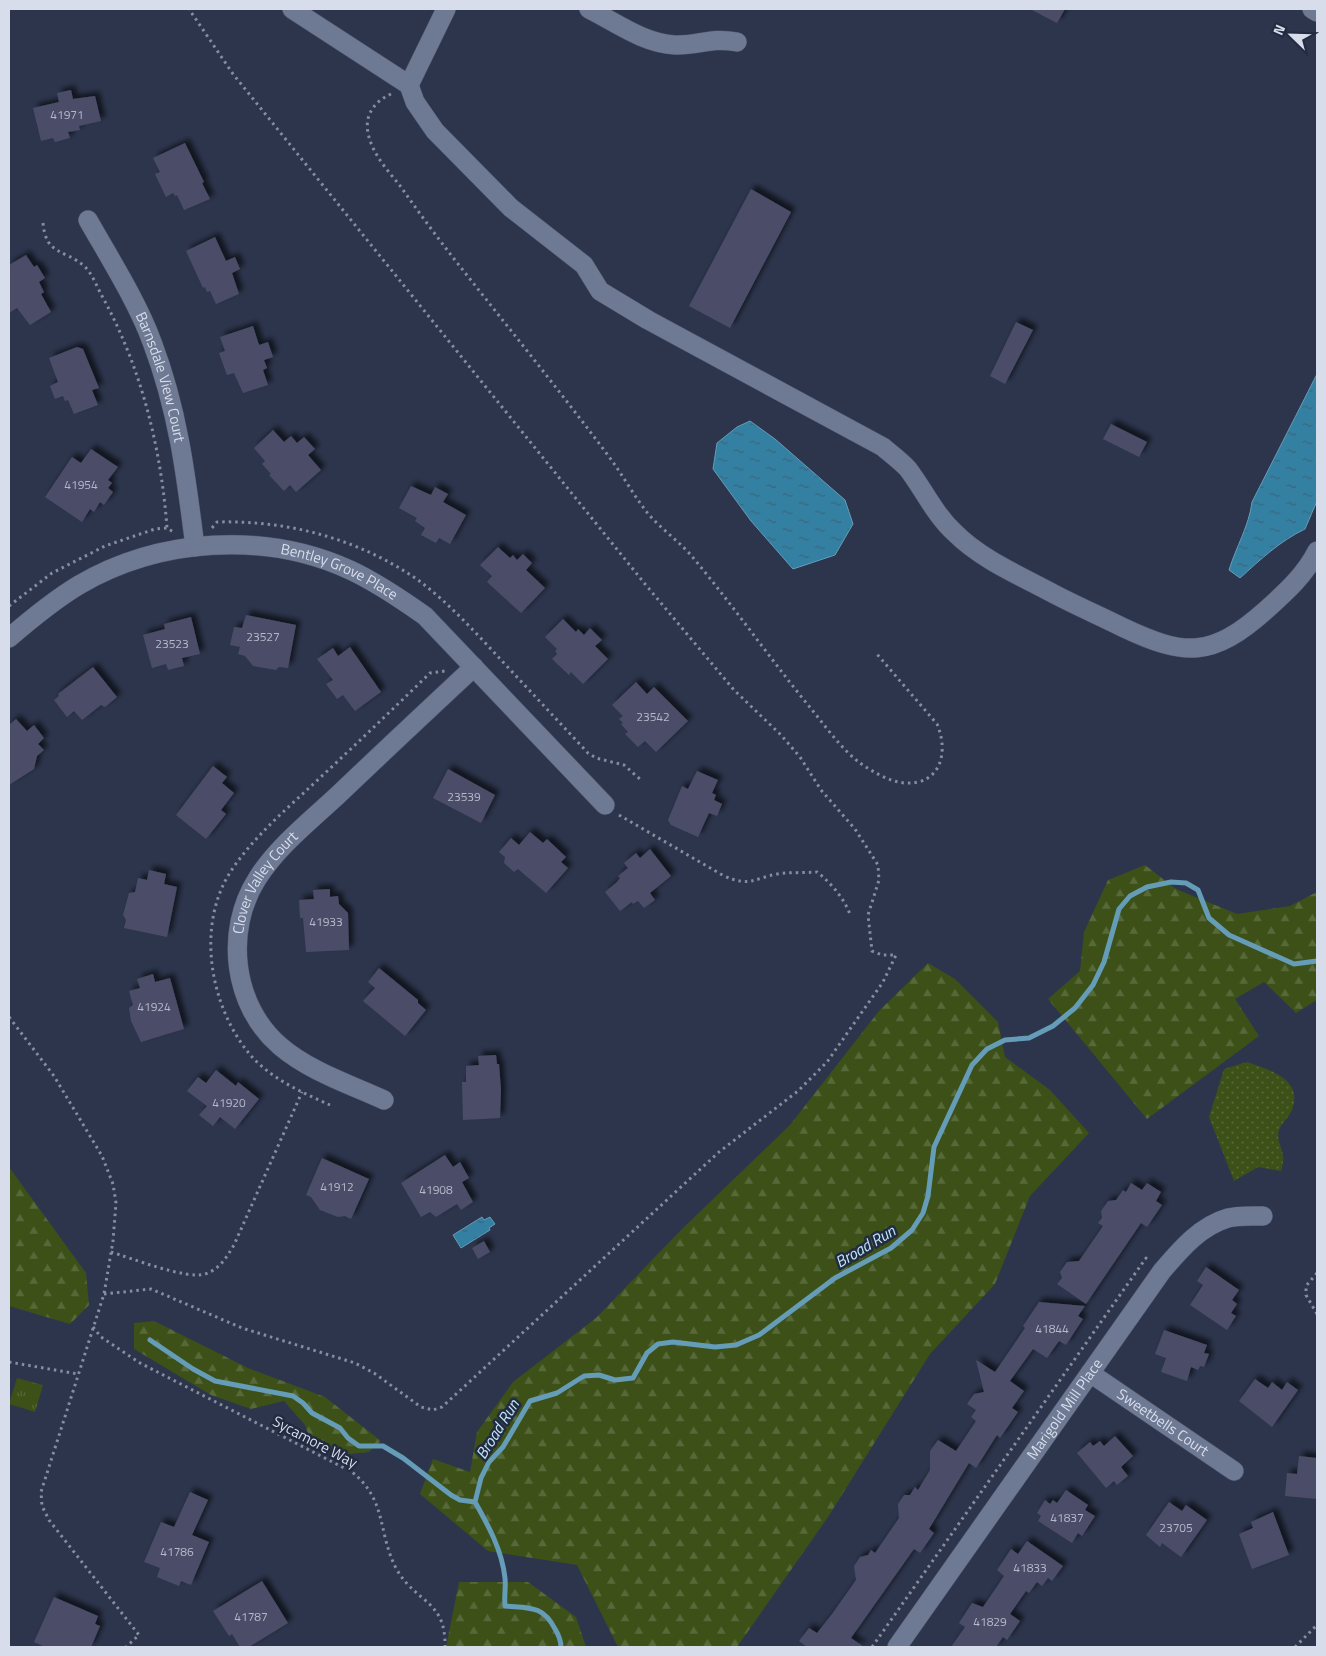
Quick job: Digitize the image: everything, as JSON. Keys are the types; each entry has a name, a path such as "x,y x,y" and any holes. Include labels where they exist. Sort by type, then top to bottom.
{"street":[{"path":"292,9 409,84 416,102 435,131 511,208 584,265 600,291 648,320 883,447 908,470 930,503 954,533 986,557 1066,600 1157,643 1173,647 1206,647 1241,630 1260,615 1298,580 1317,551"},
{"path":"409,84 446,9"},
{"path":"589,9 641,37 657,43 677,45 719,38 737,42"},
{"path":"1312,9 1317,12"},
{"name":"Barnsdale View Court","path":"88,220 152,341 177,425 184,458 194,540"},
{"name":"Bentley Grove Place","path":"9,638 56,600 101,574 194,540 261,546 318,559 350,570 390,592 424,616 605,805"},
{"name":"Clover Valley Court","path":"384,1100 302,1061 279,1046 258,1020 242,991 238,964 242,916 248,895 274,856 468,662"},
{"name":"Marigold Mill Place","path":"898,1647 1162,1271 1184,1245 1208,1226 1229,1218 1263,1216"},
{"name":"Sweetbells Court","path":"1090,1373 1234,1470"}],"path":[{"path":"104,1294 151,1289 242,1328 355,1363 374,1373 421,1407 433,1410 442,1407 719,1152 798,1091 827,1062 883,982 896,955 882,955 872,951 868,915 879,880 878,865 855,829 821,790 800,757 781,735 734,690 560,480 233,74 188,9"},
{"path":"409,84 383,98 371,108 368,126 369,136 380,159 432,230 608,454 646,511 693,558 752,636 850,755 872,771 896,781 918,782 930,778 938,769 943,759 944,746 937,724 876,654"},
{"path":"43,223 44,235 51,246 62,255 86,268 114,320 131,359 143,394 156,447 167,528"},
{"path":"9,606 52,573 76,559 138,534 167,528 177,535 194,540 217,522 242,522 305,530 336,539 390,563 440,597 588,753 596,758 624,765 641,780"},
{"path":"330,1105 275,1077 253,1058 236,1035 223,1009 215,983 212,958 212,932 223,887 239,861 287,809 430,673 449,670 468,662 482,640"},
{"path":"605,805 649,834 724,876 739,882 753,882 777,874 817,872 827,880 845,902 850,914"},
{"path":"9,1017 54,1076 102,1156 113,1184 116,1202 111,1252 104,1294 42,1492 42,1506 49,1520 139,1635 126,1647"},
{"path":"111,1252 189,1275 204,1275 223,1262 234,1245 302,1092"},
{"path":"872,1647 1146,1258 1162,1271"},
{"path":"1317,1273 1306,1286 1306,1295 1317,1314"},
{"name":"Sycamore Way","path":"93,1326 101,1337 140,1363 352,1472 365,1483 376,1501 386,1546 398,1571 410,1587 430,1604 443,1620 445,1647"},
{"path":"9,1362 78,1374"},
{"path":"1295,1647 1317,1625"}],"green space":[{"path":"1145,865 1176,889 1237,914 1290,906 1317,892 1317,1000 1296,1013 1264,982 1235,999 1259,1036 1147,1119 1048,999 1080,971 1084,932 1108,880"},
{"path":"928,963 955,979 998,1022 1005,1057 1050,1090 1089,1133 1030,1196 995,1284 930,1354 828,1517 737,1647 618,1647 577,1565 488,1551 420,1494 433,1459 470,1472 477,1432 513,1382 596,1318 682,1229 790,1125 879,1011"},
{"path":"1247,1062 1273,1072 1288,1082 1294,1097 1293,1107 1278,1133 1283,1158 1281,1171 1258,1167 1234,1181 1209,1117 1224,1069"},
{"path":"9,1167 86,1273 89,1305 70,1324 9,1306"},
{"path":"154,1321 248,1368 325,1397 381,1441 369,1452 340,1455 311,1442 305,1425 284,1401 251,1409 211,1395 134,1349 134,1323"},
{"path":"17,1378 43,1385 35,1412 9,1404"},
{"path":"459,1582 528,1582 576,1617 586,1647 446,1647"}],"water":[{"path":"1317,374 1317,501 1305,529 1263,557 1240,578 1229,570 1248,520 1252,502"},
{"path":"750,421 775,439 845,500 853,524 835,555 793,569 751,521 713,469 717,443 737,427"},
{"path":"482,1217 484,1220 490,1217 495,1224 489,1228 490,1230 461,1248 453,1235"}],"building":[{"path":"1030,9 1065,9 1057,23"},
{"path":"71,90 73,99 95,96 101,121 79,126 80,130 68,132 70,138 55,142 53,138 41,141 33,108 59,102 57,93"},
{"path":"185,143 210,199 184,210 177,195 175,196 173,193 166,197 155,174 160,172 153,158"},
{"path":"751,189 791,212 730,328 689,306"},
{"path":"215,237 226,261 235,257 240,269 232,273 239,294 216,304 210,291 207,292 205,287 203,288 186,251"},
{"path":"26,255 34,267 37,265 45,278 39,282 44,292 41,294 51,312 30,325 17,308 9,313 9,265"},
{"path":"1016,322 1033,330 1005,384 990,376"},
{"path":"253,326 259,345 268,342 273,357 264,360 267,368 263,370 268,385 243,393 234,373 227,375 219,353 225,351 220,337"},
{"path":"77,347 83,349 99,388 92,390 98,405 74,414 68,400 65,401 63,396 55,399 50,386 58,382 49,358"},
{"path":"1111,424 1147,442 1139,457 1103,439"},
{"path":"273,430 284,442 291,436 297,443 304,437 315,449 308,455 321,470 296,492 290,485 284,491 269,475 271,474 262,464 265,461 254,448"},
{"path":"91,449 118,467 108,480 112,483 108,488 113,492 104,505 100,502 94,512 90,509 82,522 45,497 72,457 81,463"},
{"path":"411,486 431,495 435,487 448,494 443,502 466,515 450,544 439,538 436,543 421,535 425,528 415,521 417,518 399,508"},
{"path":"498,547 510,558 513,555 517,560 523,554 532,563 526,570 545,588 521,613 487,582 492,576 480,565"},
{"path":"246,615 296,625 288,668 279,667 276,670 253,666 245,656 238,654 240,647 230,645 234,627 242,628"},
{"path":"191,617 200,654 182,658 184,666 168,670 166,664 152,668 143,635 165,629 164,624"},
{"path":"563,619 576,632 578,629 584,635 590,628 602,640 595,646 608,659 583,684 571,672 569,675 552,659 557,654 555,651 557,649 545,637"},
{"path":"350,647 381,692 355,711 343,695 337,699 326,684 333,680 317,659 333,648 338,656"},
{"path":"93,667 117,697 105,707 101,705 82,720 74,711 67,717 54,700 59,696 58,694"},
{"path":"636,682 647,694 654,687 688,721 656,752 645,741 638,747 625,734 628,732 619,719 623,716 612,705"},
{"path":"16,719 27,731 34,725 44,738 38,744 44,750 37,756 34,769 9,785 9,725"},
{"path":"213,766 227,777 222,783 234,793 221,810 226,814 206,839 176,815"},
{"path":"448,769 495,795 481,823 433,798"},
{"path":"697,771 718,780 712,793 716,795 714,800 722,804 717,816 709,813 698,837 671,825 668,820 682,786 688,789"},
{"path":"530,832 543,843 547,839 566,857 561,862 568,868 546,893 518,869 514,872 504,863 505,857 499,852 511,838 519,845"},
{"path":"650,849 671,876 650,893 655,900 644,908 638,901 633,904 632,902 620,911 605,892 617,882 620,878 618,876 628,868 624,863 636,853 640,858"},
{"path":"149,870 166,874 164,884 177,887 167,937 124,928 126,920 123,915 129,893 135,892 138,878 147,880"},
{"path":"330,889 330,897 338,896 339,904 348,913 349,950 306,952 303,918 300,918 299,900 314,899 313,890"},
{"path":"379,968 418,1000 418,1003 426,1010 405,1036 363,1001 375,988 368,982"},
{"path":"153,974 155,982 170,978 184,1029 141,1042 131,1021 129,1008 133,1005 129,991 140,988 137,979"},
{"path":"496,1055 497,1064 499,1064 501,1090 500,1118 463,1120 462,1082 466,1082 466,1066 479,1065 478,1056"},
{"path":"216,1070 236,1086 238,1082 259,1099 235,1129 220,1117 213,1126 199,1115 207,1106 187,1091 198,1077 206,1083"},
{"path":"445,1155 453,1167 460,1162 469,1178 462,1182 473,1202 461,1210 457,1204 436,1217 430,1212 421,1217 401,1183"},
{"path":"322,1158 369,1179 351,1219 345,1216 338,1217 320,1210 311,1197 306,1195"},
{"path":"1131,1183 1142,1190 1147,1183 1161,1192 1156,1201 1162,1205 1147,1227 1141,1223 1086,1304 1057,1284 1062,1278 1060,1272 1067,1262 1079,1261 1103,1226 1098,1223 1102,1218 1101,1211 1108,1201 1116,1200 1123,1190 1126,1192"},
{"path":"484,1241 490,1252 478,1259 472,1248"},
{"path":"1206,1267 1239,1290 1232,1300 1237,1304 1231,1313 1236,1316 1227,1330 1190,1305 1203,1285 1197,1281"},
{"path":"1039,1302 1085,1306 1078,1316 1083,1319 1066,1345 1059,1341 1047,1358 1033,1349 1010,1381 1024,1391 1012,1408 1018,1412 1000,1438 997,1435 976,1468 969,1463 929,1529 934,1533 920,1553 914,1549 851,1638 864,1647 807,1647 799,1641 809,1628 817,1633 832,1614 856,1580 854,1566 860,1557 868,1555 871,1550 875,1553 899,1518 898,1504 904,1495 910,1495 915,1487 918,1490 930,1470 930,1451 938,1440 956,1451 976,1421 971,1417 976,1410 967,1404 974,1394 984,1392 976,1360 995,1372 1025,1328 1023,1326"},
{"path":"1164,1330 1207,1345 1204,1353 1209,1354 1204,1367 1200,1366 1198,1370 1191,1367 1187,1381 1161,1372 1166,1358 1155,1354"},
{"path":"1255,1379 1268,1388 1272,1382 1282,1390 1287,1382 1298,1390 1272,1427 1239,1401"},
{"path":"1115,1436 1133,1456 1121,1467 1128,1476 1117,1485 1114,1481 1106,1488 1077,1453 1090,1442 1093,1446 1100,1441 1104,1446"},
{"path":"1299,1456 1317,1458 1317,1499 1285,1496 1287,1473 1297,1474"},
{"path":"1066,1490 1088,1505 1085,1510 1095,1516 1082,1536 1078,1533 1072,1543 1038,1521 1041,1516 1037,1513 1045,1500 1050,1504 1053,1500 1057,1503"},
{"path":"190,1492 208,1500 192,1535 209,1542 191,1585 181,1581 179,1586 157,1577 160,1568 144,1562 161,1522 174,1527"},
{"path":"1169,1502 1182,1511 1186,1505 1207,1520 1181,1557 1162,1543 1160,1547 1146,1535"},
{"path":"1273,1512 1289,1555 1252,1569 1239,1534 1253,1528 1251,1522"},
{"path":"1027,1541 1063,1566 1052,1581 1048,1578 1042,1586 1037,1582 1029,1593 1026,1591 1010,1614 1020,1621 1007,1640 1003,1637 996,1647 951,1647 965,1627 959,1623 972,1603 983,1607 1004,1576 997,1570 1011,1549 1018,1554"},
{"path":"262,1581 288,1623 249,1647 240,1647 232,1634 229,1636 213,1611"},
{"path":"54,1597 98,1616 95,1624 100,1626 91,1647 45,1647 34,1642"}],"waterway":[{"name":"Broad Run","path":"475,1502 481,1478 489,1462 503,1447 530,1401 557,1393 584,1376 599,1375 615,1380 633,1378 647,1353 658,1344 673,1342 715,1347 736,1345 759,1335 835,1278 891,1248 912,1230 923,1213 928,1196 934,1147 972,1065 987,1049 1005,1040 1029,1038 1053,1026 1075,1008 1093,985 1104,962 1119,909 1130,896 1147,887 1171,882 1186,883 1198,890 1209,918 1229,935 1294,964 1317,961"},
{"path":"150,1340 193,1369 215,1381 293,1396 312,1413 340,1428 348,1438 359,1446 383,1446 403,1458 451,1495 460,1500 475,1502"},
{"name":"Broad Run","path":"475,1502 501,1558 505,1578 505,1606 534,1609 546,1616 555,1629 561,1647"}]}
